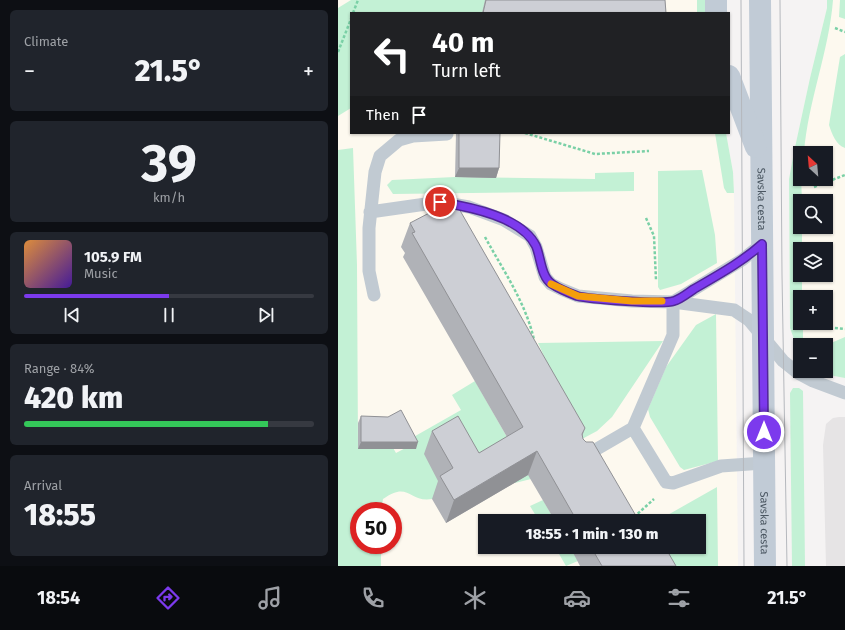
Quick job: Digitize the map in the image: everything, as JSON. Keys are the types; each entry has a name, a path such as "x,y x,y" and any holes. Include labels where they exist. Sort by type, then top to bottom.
{"main road":[{"path":"716,0 716,12"},
{"name":"Savska cesta","path":"760,0 765,566"},
{"path":"730,79 761,159"}],"lane":[{"path":"374,295 369,272 370,212 375,172 380,156 399,140 413,136 447,134"},
{"path":"370,212 440,202 469,207 504,220 530,236 536,247 545,277 551,284 578,296 632,301 673,302 734,310 749,320 763,339 783,361 798,373 813,381 845,393"},
{"path":"673,302 742,260 762,244"},
{"path":"581,458 633,428 673,335 673,302"},
{"path":"633,428 666,482 673,483 721,466 764,463"}],"path":[{"path":"353,12 358,0"},
{"path":"338,52 350,22"},
{"path":"835,28 845,32"},
{"path":"528,134 595,154 649,151"},
{"path":"814,187 845,175"},
{"path":"646,218 654,236 657,301"},
{"path":"483,233 530,321 534,342 530,338"},
{"path":"517,307 522,304"},
{"path":"833,328 845,329"}],"shaded area":[{"path":"338,0 709,0 709,12 350,12 350,134 726,134 733,172 738,566 338,566"},
{"path":"827,0 845,0 845,378 833,376 833,338 794,338 790,328 789,179 793,157 793,186 833,186 833,146 795,146 827,8"},
{"path":"845,417 845,566 826,566 823,445 826,424 833,418"}],"green space":[{"path":"351,0 507,0 504,12 350,12 350,109 338,116 338,8"},
{"path":"697,0 709,0 709,12 697,12"},
{"path":"827,0 833,0 831,19 810,114 805,146 795,146 810,78 827,8"},
{"path":"840,0 845,0 845,19 839,17"},
{"path":"845,54 845,148 837,142 829,125 840,57"},
{"path":"715,134 726,134 733,172 734,193 727,193 724,188"},
{"path":"353,148 357,265 358,449 381,427 396,453 413,444 410,439 461,410 452,395 475,381 531,479 515,483 501,459 432,499 418,498 409,493 398,492 383,499 382,502 350,502 350,554 381,554 381,566 338,566 338,150"},
{"path":"793,157 793,186 801,186 802,194 793,194 793,234 802,234 802,242 793,242 793,282 802,282 802,290 793,290 793,330 803,330 803,338 794,338 790,328 789,179"},
{"path":"702,170 715,235 717,263 681,284 660,290 658,287 658,171"},
{"path":"634,172 634,191 393,194 387,185 392,180 455,177 595,179 595,173"},
{"path":"716,314 718,461 684,470 680,467 650,417 648,409 666,367 696,325"},
{"path":"845,337 845,378 833,376 833,342"},
{"path":"663,341 612,417 597,431 582,439 538,343"},
{"path":"793,388 799,388 803,391 805,566 792,566 790,393"},
{"path":"717,487 718,566 664,566 657,554 706,554 706,514 669,514"},
{"path":"543,500 551,514 535,514 530,506"},
{"path":"559,554 574,554 578,561 566,566"}],"building":[{"path":"486,0 665,0 666,12 483,12"},
{"path":"459,134 500,134 499,168 459,168"},
{"path":"458,207 585,428 582,434 583,439 586,442 593,442 635,514 573,514 537,451 454,500 440,476 453,468 432,431 458,416 479,453 523,427 412,233 415,232 410,223 435,210 439,217"},
{"path":"401,410 418,442 361,442 361,416 388,417"},
{"path":"595,554 669,554 676,566 602,566"}],"tram line":[{"path":"741,0 744,566"},
{"path":"780,0 782,275 787,566"}],"slow traffic":[{"path":"551,284 578,296 632,301 662,301"}],"route":[{"path":"440,202 469,207 504,220 519,228 530,236 536,247 545,277 551,284 578,296 632,301 673,302 724,272 752,253 762,244 764,432"}]}
